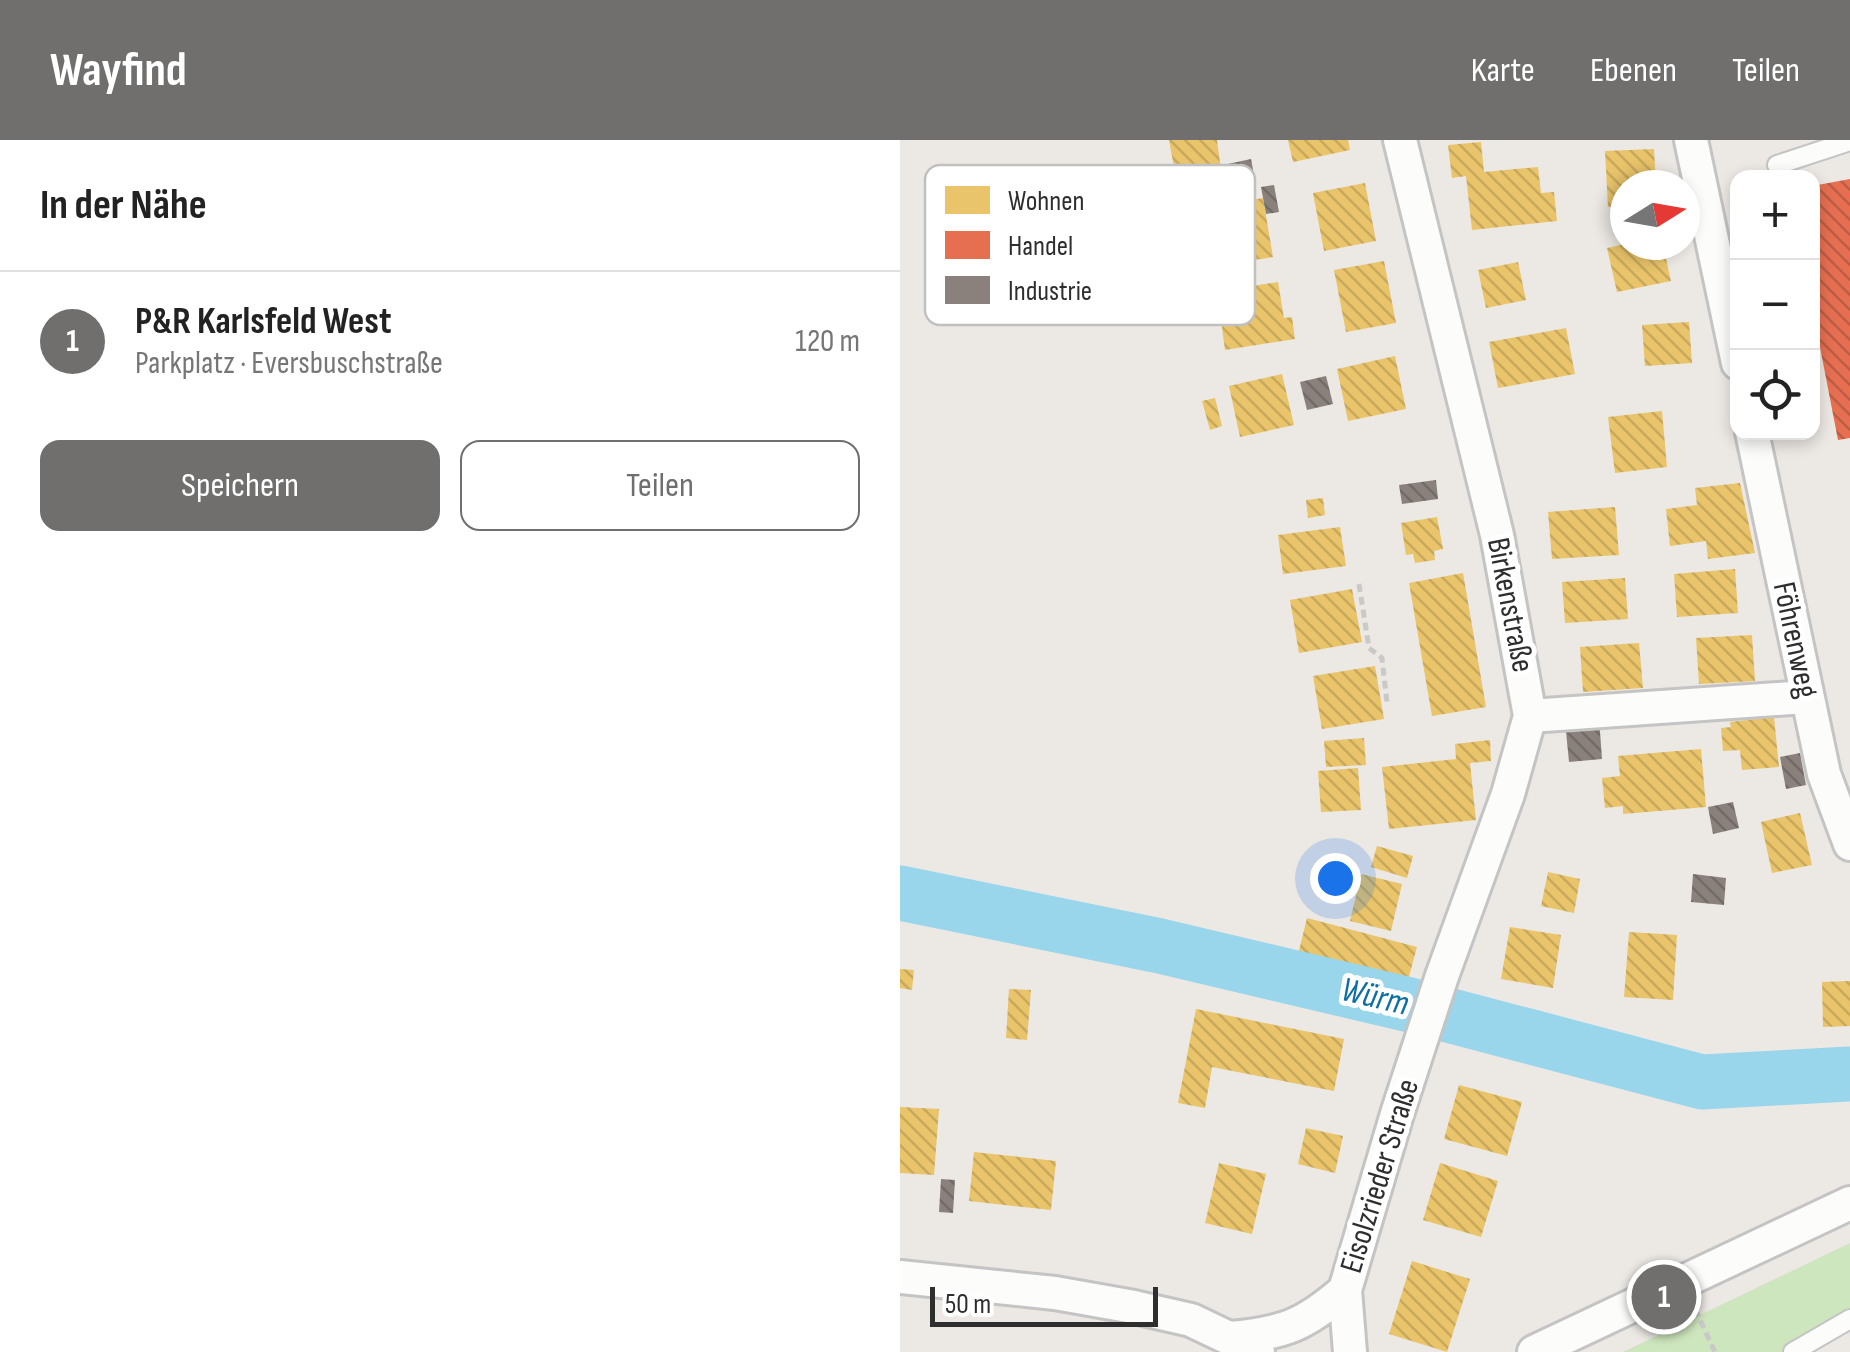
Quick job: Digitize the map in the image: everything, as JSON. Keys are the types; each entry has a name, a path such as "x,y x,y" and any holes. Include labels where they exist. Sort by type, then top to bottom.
{"street":[{"name":"Birkenstraße","path":"1400,140 1497,534 1530,716 1508,794 1417,1053"},
{"path":"1692,140 1735,350"},
{"name":"Föhrenweg","path":"1754,440 1824,774 1850,844"},
{"path":"1530,716 1806,697"},
{"name":"Eisolzrieder Straße","path":"1350,1352 1345,1290 1417,1053"},
{"path":"1534,1352 1850,1203"},
{"path":"900,1277 1054,1293 1134,1306 1191,1320 1244,1345"},
{"name":"Eisolzrieder Straße","path":"1244,1345 1315,1316 1345,1290"}],"lane":[{"path":"1777,165 1850,141"},
{"path":"1793,1352 1850,1319"}],"path":[{"path":"1359,584 1370,648 1382,658 1388,703"},
{"path":"1707,1336 1715,1352"}],"green space":[{"path":"1850,1243 1850,1311 1782,1352 1623,1352"}],"building: Wohnen":[{"path":"1169,140 1217,140 1220,165 1174,165"},
{"path":"1288,140 1348,140 1350,150 1293,162"},
{"path":"1481,142 1484,172 1538,167 1541,193 1554,192 1557,221 1472,230 1466,176 1452,178 1448,145"},
{"path":"1654,149 1655,170 1610,170 1610,207 1608,207 1605,151"},
{"path":"1365,183 1376,241 1324,251 1313,193"},
{"path":"1263,198 1273,257 1255,260 1255,199"},
{"path":"1610,247 1610,260 1666,260 1671,281 1617,292 1607,248"},
{"path":"1384,261 1396,323 1346,332 1334,270"},
{"path":"1518,262 1526,300 1486,308 1478,270"},
{"path":"1278,282 1284,318 1292,317 1295,339 1225,350 1222,325 1255,325 1255,285"},
{"path":"1689,322 1692,363 1645,366 1642,325"},
{"path":"1566,328 1575,374 1498,388 1489,342"},
{"path":"1395,356 1406,409 1348,421 1337,369"},
{"path":"1282,374 1294,425 1240,437 1229,386"},
{"path":"1215,398 1222,426 1210,430 1202,401"},
{"path":"1662,411 1667,467 1615,473 1608,417"},
{"path":"1740,483 1755,553 1708,559 1706,541 1670,546 1666,509 1697,505 1695,488"},
{"path":"1323,498 1325,515 1308,518 1306,500"},
{"path":"1615,507 1619,555 1552,559 1548,512"},
{"path":"1437,517 1443,549 1434,551 1435,560 1415,563 1413,554 1406,555 1401,523"},
{"path":"1340,527 1346,566 1283,574 1278,535"},
{"path":"1735,569 1738,613 1677,617 1674,574"},
{"path":"1463,573 1486,707 1432,716 1409,583"},
{"path":"1625,578 1628,619 1565,623 1562,582"},
{"path":"1352,589 1362,642 1299,653 1290,600"},
{"path":"1752,635 1755,681 1699,684 1696,638"},
{"path":"1639,643 1643,688 1583,692 1580,647"},
{"path":"1375,666 1384,719 1322,729 1313,676"},
{"path":"1774,717 1779,767 1742,770 1740,750 1723,751 1721,728 1731,727 1730,722"},
{"path":"1364,738 1366,765 1326,767 1324,741"},
{"path":"1490,740 1491,761 1470,763 1476,820 1389,829 1382,767 1456,759 1455,744"},
{"path":"1701,749 1706,807 1623,814 1623,806 1605,808 1602,778 1620,776 1618,756"},
{"path":"1358,768 1361,810 1321,812 1318,771"},
{"path":"1800,813 1812,865 1772,873 1761,822"},
{"path":"1377,846 1413,856 1407,878 1371,867"},
{"path":"1548,872 1580,879 1574,913 1541,906"},
{"path":"1361,874 1402,884 1391,931 1350,921"},
{"path":"1307,918 1417,947 1404,995 1295,967"},
{"path":"1510,927 1561,935 1553,988 1501,979"},
{"path":"1629,932 1677,935 1673,1000 1624,997"},
{"path":"900,969 914,970 912,990 900,988"},
{"path":"1850,981 1850,1026 1823,1027 1822,982"},
{"path":"1009,989 1031,990 1027,1040 1006,1038"},
{"path":"1196,1009 1344,1039 1334,1091 1212,1067 1205,1108 1178,1103"},
{"path":"1459,1085 1522,1102 1507,1156 1444,1139"},
{"path":"900,1107 939,1109 934,1175 900,1173"},
{"path":"1306,1128 1343,1136 1335,1173 1298,1164"},
{"path":"974,1152 1056,1161 1051,1210 969,1201"},
{"path":"1219,1163 1266,1174 1252,1234 1205,1223"},
{"path":"1440,1163 1498,1181 1481,1237 1423,1220"},
{"path":"1412,1261 1470,1279 1447,1352 1389,1334"}],"building: Handel":[{"path":"1850,179 1850,438 1838,440 1820,347 1820,185"}],"building: Industrie":[{"path":"1251,159 1252,165 1223,165"},
{"path":"1274,185 1279,212 1266,214 1261,187"},
{"path":"1326,376 1333,404 1307,410 1300,382"},
{"path":"1436,480 1438,499 1402,504 1399,485"},
{"path":"1599,718 1602,759 1569,762 1565,721"},
{"path":"1800,753 1806,785 1786,789 1780,757"},
{"path":"1733,802 1739,828 1713,834 1708,807"},
{"path":"1693,874 1726,878 1724,905 1691,902"},
{"path":"941,1179 955,1180 953,1213 939,1212"}],"waterway":[{"name":"Würm","path":"900,893 1160,946 1410,1005 1702,1082 1850,1074"}],"place":[{"name":"P&R Karlsfeld West","path":"1664,1297"}]}
